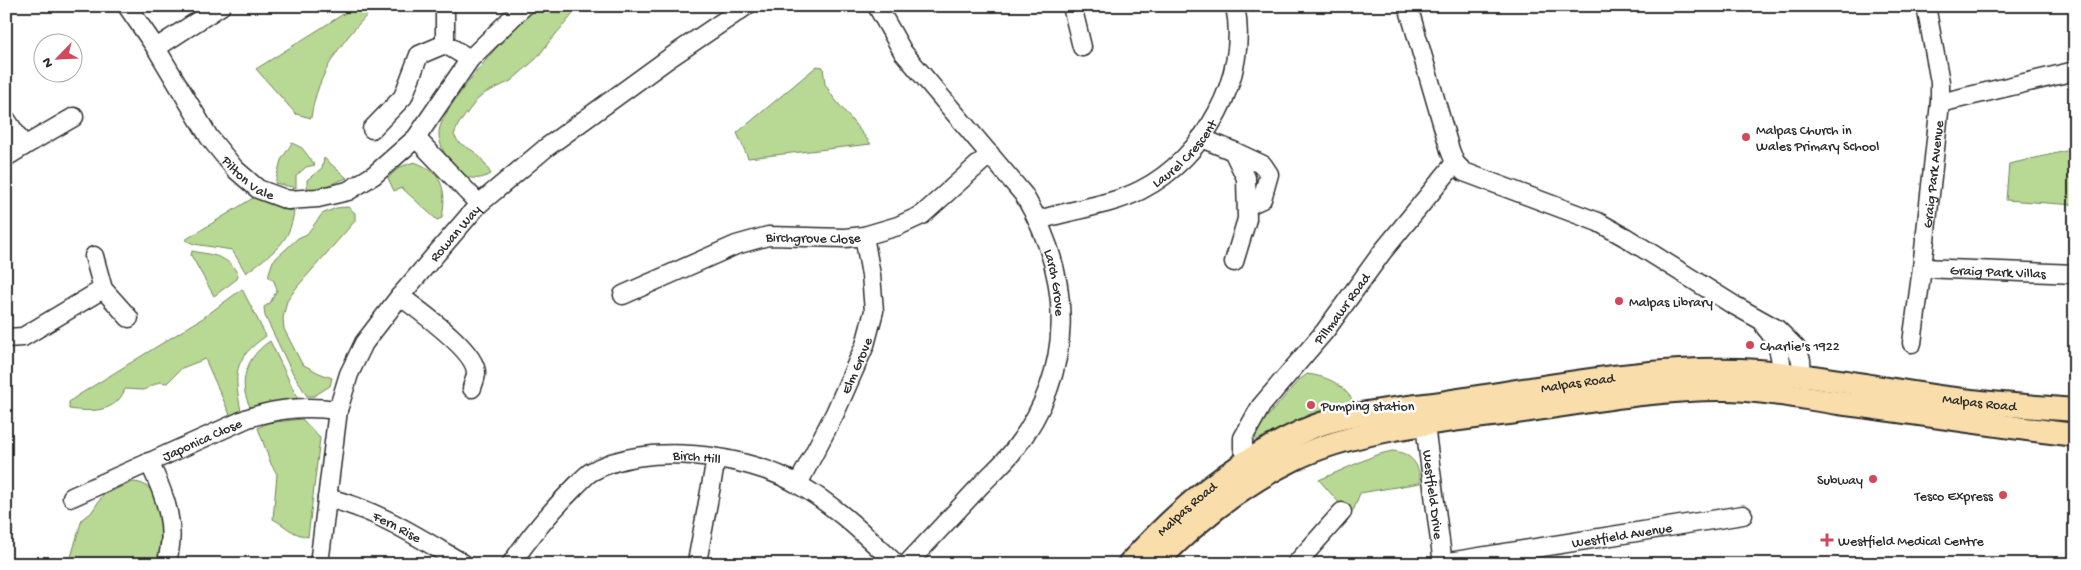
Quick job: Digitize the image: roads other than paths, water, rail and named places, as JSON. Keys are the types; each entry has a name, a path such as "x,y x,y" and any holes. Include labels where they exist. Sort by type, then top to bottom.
{"main road":[{"name":"Malpas Road","path":"1129,564 1198,496 1248,458 1306,430 1345,418 1584,382 1674,372 1741,370 1792,375 1955,399 2075,410"},
{"path":"1788,396 1792,375"},
{"name":"Malpas Road","path":"1155,564 1191,528 1256,480 1296,458 1338,443 1425,424 1653,392 1729,389 1961,422 2075,435"}],"street":[{"name":"Pilton Vale","path":"127,6 156,48 209,137 235,169 258,189 288,200 318,198 348,191 374,176 416,138 470,59 524,6"},
{"path":"156,48 221,6"},
{"path":"445,6 445,44"},
{"name":"Rowan Way","path":"319,564 338,410 349,374 364,343 400,296 479,204 547,147 668,59 746,6"},
{"name":"Larch Grove","path":"877,6 903,52 1024,195 1039,220 1054,261 1062,326 1058,357 1051,383 1036,416 1013,450 907,564"},
{"path":"1072,6 1082,47"},
{"name":"Laurel Crescent","path":"1039,220 1141,190 1172,170 1201,138 1223,103 1234,67 1238,40 1235,6"},
{"path":"1408,6 1455,163 1464,172 1477,179 1598,222 1777,329 1796,348 1801,360 1792,375"},
{"name":"Graig Park Avenue","path":"1912,343 1940,103 1940,82 1926,6"},
{"path":"445,44 470,59"},
{"path":"372,128 403,97 419,55 445,44"},
{"path":"1940,103 2075,71"},
{"path":"6,156 74,116"},
{"path":"6,119 24,146"},
{"path":"416,138 479,204"},
{"path":"1201,138 1233,152 1246,178 1247,219 1234,262"},
{"name":"Birchgrove Close","path":"623,295 736,245 768,236 845,238 864,236 898,226 922,215 990,154"},
{"name":"Pillmawr Road","path":"1248,458 1243,448 1242,438 1261,406 1325,331 1383,251 1455,163"},
{"name":"Elm Grove","path":"798,484 835,413 864,345 874,311 871,275 864,236"},
{"path":"94,256 103,289 129,318"},
{"name":"Graig Park Villas","path":"1922,268 2075,274"},
{"path":"6,338 23,337 103,289"},
{"path":"400,296 448,335 470,356 476,372 472,388"},
{"name":"Japonica Close","path":"72,497 232,424 268,412 306,406 338,410"},
{"name":"Westfield Drive","path":"1425,424 1443,563"},
{"name":"Birch Hill","path":"511,564 529,537 590,473 624,458 682,452 766,470 798,484 832,506 896,564"},
{"path":"697,562 716,459"},
{"path":"150,462 168,509 171,531 170,552 166,564"},
{"name":"Fern Rise","path":"327,498 347,503 415,535 464,564"},
{"path":"1296,564 1342,512"},
{"name":"Westfield Avenue","path":"1443,563 1743,515"}],"place":[{"name":"Malpas Church in Wales Primary School","path":"1746,137"},
{"name":"Malpas Library","path":"1619,301"},
{"name":"Charlie's 1922","path":"1750,345"},
{"name":"Pumping station","path":"1311,405"},
{"name":"Subway","path":"1873,479"},
{"name":"Tesco Express","path":"2003,495"},
{"name":"Westfield Medical Centre","path":"1827,540"}]}
